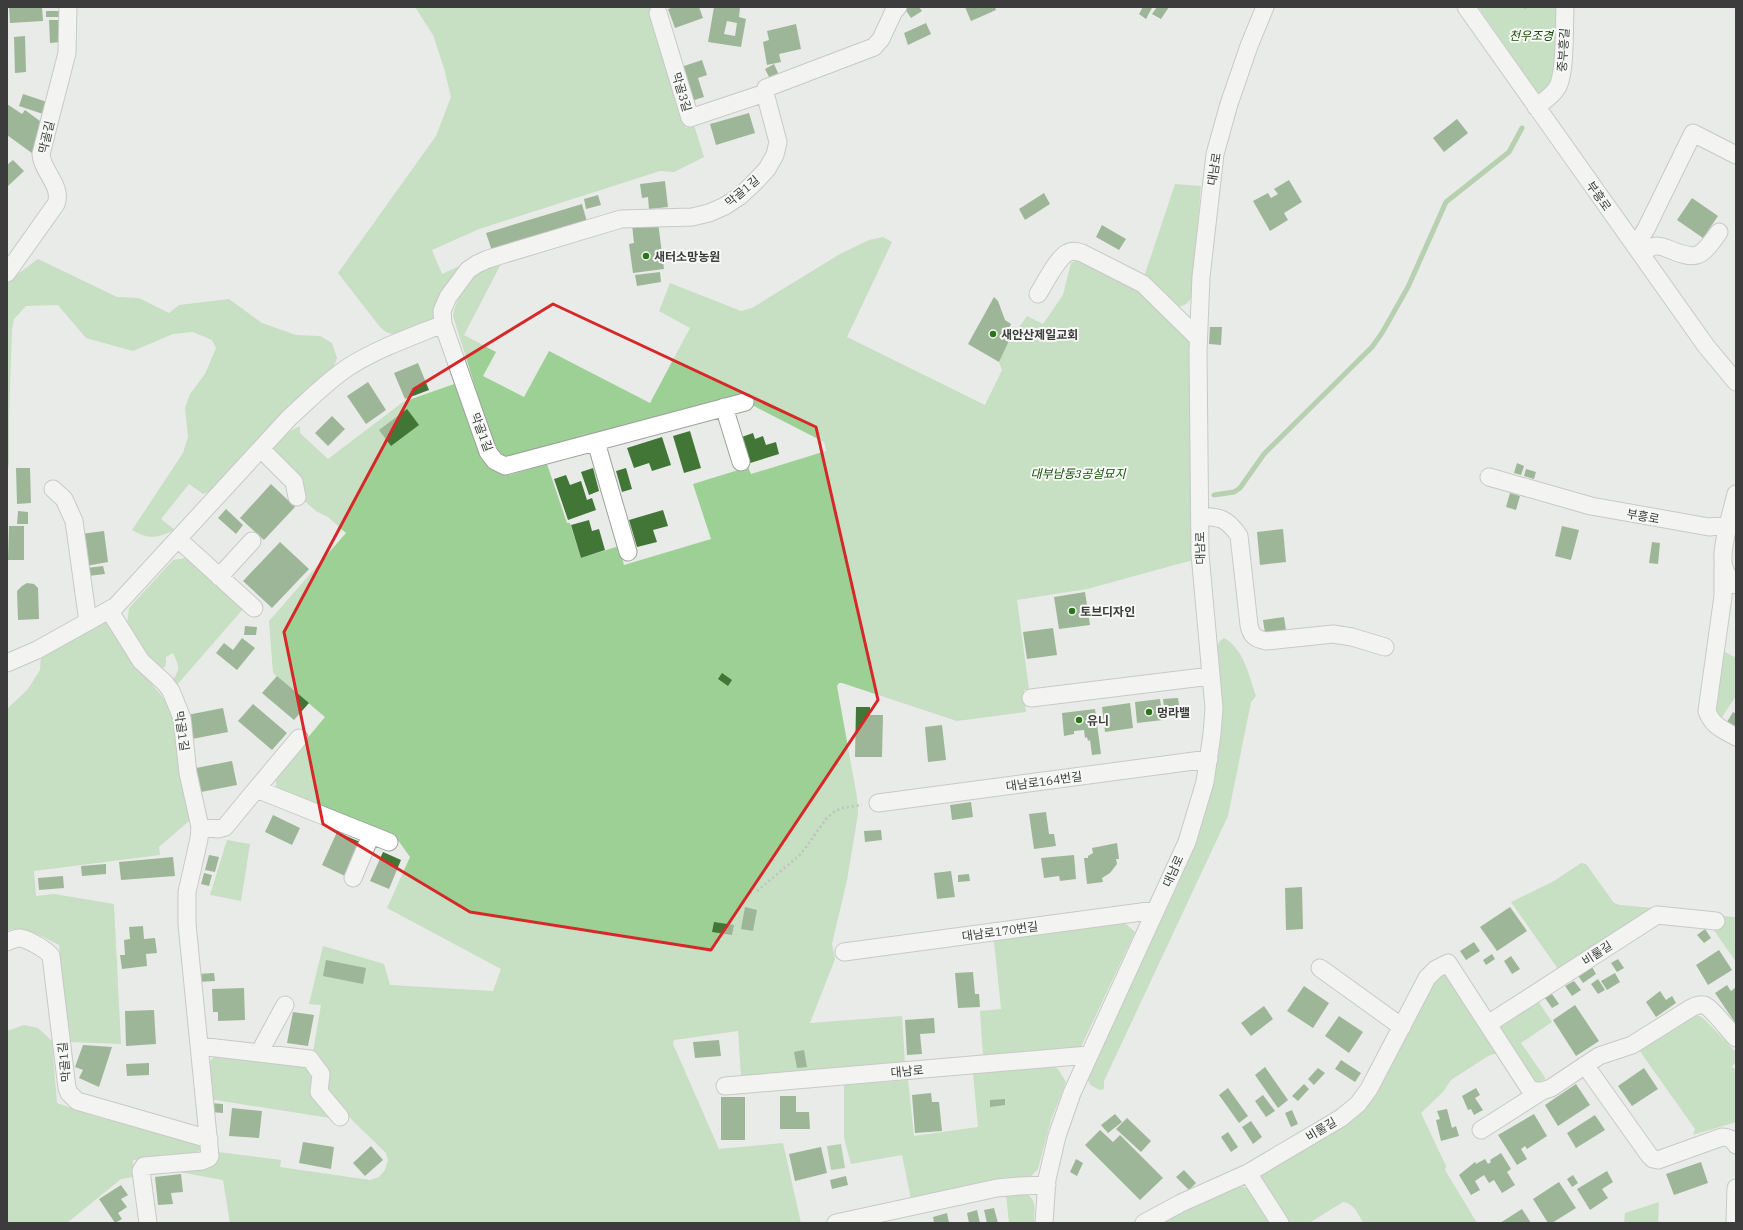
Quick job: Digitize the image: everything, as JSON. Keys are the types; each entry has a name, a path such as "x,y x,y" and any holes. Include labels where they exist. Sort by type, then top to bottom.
{"street":[{"name":"막골길","path":"7,273 56,204 59,196 57,189 44,169 41,154 67,53 68,7"},
{"path":"765,93 766,88 771,85 874,47 881,39 894,11 898,7"},
{"name":"대남로","path":"1044,1223 1047,1185 1052,1158 1064,1114 1089,1055 1187,842 1205,782 1214,708 1200,554 1198,338 1201,277 1215,154 1229,104 1249,46 1265,7"},
{"name":"부흥로","path":"1466,7 1706,346 1736,382"},
{"name":"중부흥길","path":"1536,107 1551,95 1558,87 1561,76 1565,7"},
{"name":"막골3길","path":"658,13 690,118 765,93"},
{"name":"막골1길","path":"745,402 505,466 495,461 488,452 442,324 442,311 448,298 468,270 477,264 621,219 692,217 709,213 725,206 740,196 766,169 775,155 778,142 765,93"},
{"path":"1638,250 1646,229 1693,133 1736,155"},
{"path":"1638,250 1660,246 1679,254 1694,256 1702,253 1719,232"},
{"path":"1038,294 1060,259 1067,253 1074,251 1082,253 1142,284 1198,338"},
{"path":"7,662 37,650 116,606 289,418 319,390 350,367 385,347 442,324"},
{"path":"724,407 740,462"},
{"path":"596,442 628,552"},
{"path":"261,449 294,482 296,497"},
{"name":"부흥로","path":"1489,477 1591,506 1709,526 1729,525"},
{"path":"53,489 64,499 74,521 88,622"},
{"path":"1736,494 1723,553 1723,596 1707,711 1716,726 1736,737"},
{"name":"대남로","path":"1200,516 1218,517 1226,521 1233,527 1239,536 1250,633 1257,639 1266,642 1333,634 1347,636 1385,647"},
{"path":"178,539 254,608"},
{"path":"219,577 252,541"},
{"path":"1723,566 1728,576 1736,585"},
{"name":"막골1길","path":"109,610 134,652 141,661 165,683 176,702 182,718 188,773 200,827 199,839 186,892 187,924 210,1156 206,1160 147,1166 142,1169 141,1171 148,1223"},
{"path":"1031,698 1212,676"},
{"path":"200,827 222,829 225,827 299,738"},
{"name":"대남로164번길","path":"878,803 1209,759"},
{"path":"253,793 259,790 389,842"},
{"path":"353,878 371,835"},
{"name":"대남로170번길","path":"844,952 1156,910"},
{"name":"비룰길","path":"1488,1024 1656,915 1716,921"},
{"name":"막골1길","path":"7,942 14,939 22,939 48,951 51,956 67,1088 73,1098 77,1101 209,1139"},
{"name":"비룰길","path":"1144,1223 1181,1203 1248,1173 1341,1118 1358,1104 1370,1089 1427,978 1436,969 1448,963 1529,1088 1534,1091 1542,1091"},
{"path":"1320,968 1402,1027"},
{"path":"259,1053 285,1005"},
{"path":"1481,1130 1542,1091 1551,1088 1599,1056 1632,1045 1698,1005 1704,1006 1710,1010 1736,1038"},
{"path":"199,1046 310,1059 321,1074 319,1092 340,1117"},
{"name":"대남로","path":"725,1086 1089,1055"},
{"path":"1585,1065 1649,1156 1653,1159 1658,1160 1722,1137 1728,1137 1733,1140 1736,1145"},
{"path":"1248,1173 1280,1223"},
{"path":"836,1223 997,1188 1047,1185"},
{"path":"1735,1223 1736,1188"}],"path":[{"path":"757,891 801,854 826,819 835,811 843,808 878,803"}],"highlighted area":[{"path":"553,304 816,427 878,700 711,950 470,912 323,824 284,632 414,389"}],"green space":[{"path":"415,7 660,7 651,10 686,128 694,125 704,157 674,172 660,171 479,229 432,250 442,274 477,258 431,323 392,334 386,332 380,327 338,273 436,136 451,97 444,68 433,35"},
{"name":"천우조경","path":"1478,7 1560,7 1555,80 1543,94 1539,93 1535,89"},
{"path":"1175,184 1201,186 1191,298 1189,302 1182,306 1178,306 1171,302 1143,280"},
{"name":"대부남동3공설묘지","path":"883,237 892,242 847,337 985,405 1002,370 999,362 1008,343 1027,316 1043,324 1063,295 1071,263 1078,260 1084,261 1139,291 1191,338 1193,560 1087,589 1017,600 1029,689 1024,690 1026,712 957,721 842,683 839,683 837,686 857,797 858,814 847,880 832,944 835,959 810,1023 902,1016 905,1064 741,1076 738,1031 674,1040 673,1044 719,1149 783,1143 801,1223 230,1223 223,1180 162,1169 218,1152 281,1160 280,1167 370,1180 379,1177 385,1170 388,1160 386,1153 354,1122 326,1090 313,1052 321,1005 309,1004 323,946 384,964 390,985 493,991 501,969 387,908 410,857 395,836 280,791 276,786 276,776 325,717 273,673 269,621 346,533 328,517 316,511 301,498 270,452 288,432 300,426 300,433 328,459 403,402 457,383 471,424 490,469 509,475 547,464 567,523 570,523 581,558 619,546 624,565 711,539 693,484 748,467 751,474 826,451 824,442 752,405 511,460 499,454 494,447 453,316 464,287 476,271 503,260 464,335 496,352 483,376 524,397 549,351 650,403 690,328 659,311 670,283 741,311 752,308 840,254 869,240"},
{"path":"38,259 117,297 139,298 169,313 179,305 229,299 262,323 296,335 320,336 332,343 337,358 333,369 211,491 203,494 189,484 161,519 175,530 163,535 149,537 132,530 183,453 188,437 185,408 190,394 205,374 216,348 212,340 193,332 173,334 133,351 86,338 58,305 26,306 14,319 12,329 9,469 7,457 7,282"},
{"path":"186,558 243,609 176,686 172,681 177,673 178,667 173,653 166,657 165,667 162,668 144,657 127,624 129,608 173,560"},
{"path":"101,621 110,625 127,652 166,701 174,715 189,806 189,821 159,847 160,855 34,871 36,896 54,894 114,904 121,1044 69,1042 59,945 34,933 20,929 7,931 7,709 28,689 40,670 41,653"},
{"path":"1224,638 1231,643 1241,656 1256,696 1251,702 1228,816 1104,1081 1104,1089 1100,1090 1090,1085 1088,1080 1180,880 1200,830 1208,804 1215,778 1221,725 1221,698 1217,646"},
{"path":"1720,649 1736,658 1736,696 1720,720 1713,707"},
{"path":"227,840 250,844 241,901 210,895"},
{"path":"1581,863 1586,864 1614,903 1620,905 1653,908 1558,969 1511,902 1554,881"},
{"path":"1720,916 1736,917 1736,962 1713,929"},
{"path":"1119,923 1126,924 1135,932 1079,1051 983,1055 980,1011 1001,1009 994,941"},
{"path":"1441,975 1447,977 1498,1055 1494,1054 1488,1056 1451,1080 1443,1092 1421,1113 1446,1166 1445,1170 1477,1223 1363,1223 1353,1207 1350,1204 1343,1202 1309,1223 1285,1223 1261,1185 1260,1176 1343,1123 1429,984"},
{"path":"1538,1001 1552,1022 1521,1043 1546,1079 1538,1082 1534,1080 1498,1028 1501,1023"},
{"path":"1695,1016 1700,1016 1705,1020 1736,1052 1736,1063 1732,1066 1736,1071 1736,1122 1693,1135 1695,1129 1639,1050"},
{"path":"24,1025 38,1028 52,1041 57,1103 97,1117 203,1145 201,1150 192,1155 133,1160 133,1177 121,1179 67,1223 7,1223 7,1031"},
{"path":"219,1055 307,1066 313,1073 315,1101 330,1118 209,1099 207,1080 208,1067 213,1058"},
{"path":"1052,1066 1058,1069 1066,1082 1051,1120 1038,1169 1030,1177 911,1199 902,1155 851,1164 844,1138 844,1085 908,1080 914,1136 978,1127 973,1073"},
{"path":"1238,1186 1244,1187 1255,1194 1273,1223 1153,1223"},
{"path":"1022,1192 1027,1194 1033,1200 1034,1223 1009,1223 1006,1195"},
{"path":"1659,1202 1658,1223 1624,1223 1625,1213"}],"shaded area":[{"path":"841,1144 845,1168 831,1170 827,1146"}],"building":[{"path":"9,7 42,7 43,21 10,23"},
{"path":"674,7 699,7 703,18 675,28 668,9"},
{"path":"714,7 740,8 739,17 746,19 741,47 708,42","holes":["727,21 737,23 735,36 724,34"]},
{"path":"909,7 919,7 922,11 911,18 905,9"},
{"path":"965,7 995,7 996,10 971,21"},
{"path":"1143,7 1152,8 1146,19 1139,14"},
{"path":"1157,7 1169,7 1161,19 1152,14"},
{"path":"46,11 59,11 60,17 46,17"},
{"path":"49,20 62,20 62,42 50,43"},
{"path":"926,23 931,34 908,45 904,33"},
{"path":"796,24 801,49 779,54 781,62 767,65 763,42 769,40 767,31"},
{"path":"25,36 26,72 15,73 14,37"},
{"path":"702,60 707,75 698,78 704,97 691,101 681,67"},
{"path":"774,64 779,75 770,79 765,69"},
{"path":"23,94 47,102 43,114 19,106"},
{"path":"7,104 22,114 25,110 44,124 36,156 7,135"},
{"path":"749,113 755,133 716,145 710,124"},
{"path":"1457,119 1468,133 1444,152 1433,138"},
{"path":"13,160 24,171 7,187 7,165"},
{"path":"1289,180 1302,202 1284,213 1288,220 1270,231 1253,201 1268,193 1271,198 1278,194 1274,189"},
{"path":"665,181 668,207 649,209 648,197 642,198 640,184"},
{"path":"1044,193 1050,204 1025,220 1019,209"},
{"path":"598,195 601,205 586,209 584,199"},
{"path":"1692,198 1718,216 1703,238 1677,220"},
{"path":"582,204 587,222 492,251 486,233"},
{"name":"새터소망농원","path":"658,222 664,269 633,273 629,244 634,243 632,225"},
{"path":"1102,225 1126,239 1119,250 1096,237"},
{"path":"660,272 661,282 637,286 635,275"},
{"path":"994,297 998,301 1005,320 1011,324 1007,332 1008,343 999,362 968,344"},
{"path":"1210,327 1222,327 1221,345 1209,344"},
{"path":"418,363 429,390 405,399 394,373"},
{"path":"368,382 386,410 366,424 347,396"},
{"path":"407,409 419,425 391,446 379,430"},
{"path":"332,416 345,429 328,446 315,433"},
{"path":"690,431 701,468 684,473 673,436"},
{"path":"753,433 755,439 763,436 766,445 776,442 779,454 747,464 739,438"},
{"path":"662,437 671,465 652,471 649,463 634,468 627,448"},
{"path":"1517,463 1524,466 1521,475 1514,473"},
{"path":"16,468 30,468 31,503 17,504"},
{"path":"593,468 599,491 589,495 581,472"},
{"path":"626,468 632,489 622,492 616,471"},
{"path":"1526,469 1536,472 1534,479 1524,476"},
{"path":"566,475 570,485 581,481 587,500 592,498 596,510 568,520 554,479"},
{"path":"271,484 295,507 264,540 240,518"},
{"path":"1510,493 1520,496 1516,510 1506,507"},
{"path":"226,509 243,525 236,534 218,518"},
{"path":"663,510 668,526 653,530 657,542 637,547 629,520"},
{"path":"18,511 28,512 28,524 17,524"},
{"path":"589,520 592,531 599,529 605,550 581,558 571,525"},
{"path":"9,526 24,526 24,560 8,560"},
{"path":"1562,526 1579,530 1571,560 1555,556"},
{"path":"1283,529 1286,562 1260,565 1257,532"},
{"path":"104,531 108,562 86,566 81,534"},
{"path":"280,542 309,569 272,608 243,581"},
{"path":"1652,542 1660,543 1658,564 1649,563"},
{"path":"103,566 105,574 88,576 87,568"},
{"path":"27,583 34,584 38,588 39,619 18,620 17,591"},
{"path":"1085,592 1090,625 1059,629 1054,597"},
{"path":"1284,617 1286,630 1265,633 1263,620"},
{"path":"245,626 257,627 256,635 244,635"},
{"path":"1053,628 1057,655 1027,659 1023,632"},
{"path":"242,638 255,648 237,670 216,653 224,643 233,650"},
{"path":"722,673 732,680 728,686 718,679"},
{"path":"277,676 309,703 294,720 262,693"},
{"path":"1178,698 1179,705 1164,707 1163,699"},
{"path":"1160,699 1163,720 1137,723 1135,702"},
{"path":"1130,703 1133,728 1105,732 1102,707"},
{"path":"253,704 287,733 272,750 238,721"},
{"path":"856,707 870,707 870,715 883,715 882,757 855,757"},
{"path":"223,708 228,732 192,739 187,715"},
{"path":"1095,709 1101,754 1092,755 1090,740 1088,741 1087,737 1085,738 1084,730 1074,731 1074,734 1064,736 1062,713"},
{"path":"1733,712 1736,714 1736,728 1727,722"},
{"path":"942,725 946,760 928,762 925,727"},
{"path":"232,761 237,785 201,792 196,768"},
{"path":"971,802 973,817 952,820 950,805"},
{"path":"1046,812 1049,834 1054,834 1056,846 1034,849 1029,814"},
{"path":"273,815 300,828 292,845 265,832"},
{"path":"881,830 882,840 865,842 864,831"},
{"path":"337,832 360,842 345,876 322,865"},
{"path":"1117,843 1119,859 1116,859 1117,864 1110,873 1102,878 1103,882 1087,884 1084,858 1088,858 1088,856 1093,853 1092,848"},
{"path":"383,852 401,860 389,889 370,881"},
{"path":"209,855 219,857 215,872 205,870"},
{"path":"1074,855 1076,879 1060,881 1059,876 1044,878 1041,858"},
{"path":"173,857 175,876 121,880 119,862"},
{"path":"106,864 106,874 82,876 81,866"},
{"path":"951,871 955,897 937,899 934,873"},
{"path":"204,873 212,875 209,886 201,884"},
{"path":"969,874 970,881 958,882 958,875"},
{"path":"63,876 64,888 39,890 38,878"},
{"path":"1302,887 1303,929 1286,930 1285,888"},
{"path":"745,907 757,910 753,931 741,929"},
{"path":"1510,907 1527,931 1497,951 1480,927"},
{"path":"714,922 734,925 732,935 712,932"},
{"path":"143,926 144,939 155,938 157,953 146,954 147,966 122,969 120,955 125,955 124,940 130,939 129,927"},
{"path":"1705,929 1711,938 1704,943 1697,935"},
{"path":"1474,942 1480,951 1466,960 1460,951"},
{"path":"1719,950 1732,970 1708,985 1696,965"},
{"path":"1492,954 1495,959 1486,965 1483,960"},
{"path":"1511,956 1520,969 1512,974 1504,961"},
{"path":"1618,959 1624,968 1617,972 1611,963"},
{"path":"326,960 366,968 363,984 323,976"},
{"path":"1591,965 1596,974 1583,983 1577,974"},
{"path":"973,972 975,994 979,994 980,1007 958,1008 955,973"},
{"path":"214,973 215,981 198,982 197,974"},
{"path":"1615,973 1620,982 1607,990 1601,981"},
{"path":"1598,979 1605,990 1598,994 1591,984"},
{"path":"1574,981 1581,990 1572,996 1565,986"},
{"path":"1727,985 1731,991 1736,987 1736,1024 1715,993"},
{"path":"1304,986 1329,1003 1313,1028 1287,1011"},
{"path":"244,988 245,1020 218,1021 218,1012 213,1012 212,989"},
{"path":"1660,991 1666,1000 1672,996 1676,1003 1656,1017 1646,1002"},
{"path":"1552,994 1559,1004 1552,1008 1545,998"},
{"path":"1575,1005 1599,1041 1576,1056 1553,1020"},
{"path":"1264,1006 1273,1019 1251,1036 1241,1023"},
{"path":"154,1010 156,1044 126,1046 125,1011"},
{"path":"293,1012 314,1015 308,1046 287,1043"},
{"path":"1339,1016 1363,1032 1349,1053 1325,1036"},
{"path":"934,1018 935,1033 920,1034 922,1054 907,1055 905,1020"},
{"path":"719,1040 721,1056 695,1058 693,1042"},
{"path":"83,1045 112,1047 99,1087 79,1078 83,1070 75,1067"},
{"path":"804,1050 807,1067 797,1068 794,1052"},
{"path":"1341,1060 1361,1073 1355,1082 1335,1069"},
{"path":"149,1063 149,1075 127,1076 126,1064"},
{"path":"1265,1067 1288,1100 1278,1108 1255,1075"},
{"path":"1318,1068 1325,1073 1314,1085 1308,1079"},
{"path":"1644,1068 1658,1089 1632,1106 1618,1086"},
{"path":"1304,1084 1309,1089 1298,1101 1292,1096"},
{"path":"1576,1084 1590,1105 1558,1126 1545,1105"},
{"path":"1228,1088 1248,1116 1239,1123 1219,1095"},
{"path":"1476,1088 1480,1095 1475,1098 1483,1110 1474,1115 1471,1109 1468,1110 1462,1096"},
{"path":"931,1093 932,1102 939,1102 942,1131 915,1133 912,1095"},
{"path":"1263,1095 1275,1111 1266,1117 1255,1101"},
{"path":"780,1096 796,1096 796,1112 809,1112 810,1129 780,1129"},
{"path":"721,1097 745,1097 745,1140 721,1140"},
{"path":"1005,1099 1005,1105 990,1107 990,1100"},
{"path":"210,1103 223,1104 223,1113 210,1112"},
{"path":"232,1108 262,1111 259,1138 229,1136"},
{"path":"1447,1109 1452,1128 1456,1126 1459,1136 1441,1141 1436,1120 1440,1119 1437,1111"},
{"path":"1292,1110 1298,1124 1291,1127 1285,1113"},
{"path":"1115,1114 1122,1122 1108,1133 1101,1125"},
{"path":"1534,1114 1547,1136 1527,1149 1525,1146 1521,1149 1527,1159 1517,1165 1498,1135"},
{"path":"1595,1115 1605,1130 1576,1148 1567,1133"},
{"path":"1127,1118 1151,1141 1141,1152 1116,1129"},
{"path":"1251,1121 1262,1137 1253,1144 1242,1127"},
{"path":"1100,1130 1113,1142 1120,1135 1163,1178 1140,1200 1085,1145"},
{"path":"1228,1132 1238,1147 1231,1152 1221,1137"},
{"path":"303,1142 334,1147 331,1169 299,1163"},
{"path":"371,1146 383,1160 365,1176 353,1163"},
{"path":"821,1147 827,1173 795,1181 789,1154"},
{"path":"1501,1153 1511,1169 1507,1172 1515,1185 1502,1193 1494,1180 1489,1183 1484,1175 1475,1181 1480,1190 1471,1195 1459,1175 1475,1162 1476,1164 1485,1159 1488,1164 1491,1162 1490,1160"},
{"path":"1076,1159 1083,1163 1077,1176 1070,1172"},
{"path":"1701,1162 1708,1183 1674,1195 1666,1174"},
{"path":"1184,1170 1196,1183 1189,1190 1176,1177"},
{"path":"1607,1171 1613,1182 1602,1189 1608,1198 1590,1210 1577,1189"},
{"path":"181,1174 183,1192 171,1193 173,1204 158,1205 155,1177"},
{"path":"1573,1175 1578,1183 1572,1187 1567,1179"},
{"path":"846,1176 848,1185 832,1189 830,1180"},
{"path":"1559,1182 1576,1208 1552,1223 1548,1223 1533,1199"},
{"path":"121,1185 128,1195 121,1199 127,1207 118,1213 122,1219 115,1223 99,1199"},
{"path":"994,1208 998,1223 987,1223 984,1210"},
{"path":"1522,1209 1531,1223 1500,1223"},
{"path":"977,1210 980,1223 969,1223 967,1213"},
{"path":"947,1213 949,1223 934,1223 933,1217"}],"waterway":[{"path":"1214,495 1234,492 1240,488 1264,454 1372,347 1382,333 1408,287 1446,202 1509,152 1522,128"}],"place":[{"name":"새터소망농원","path":"646,256"},
{"name":"새안산제일교회","path":"993,334"},
{"name":"토브디자인","path":"1072,611"},
{"name":"멍라밸","path":"1149,712"},
{"name":"유니","path":"1079,720"}]}
